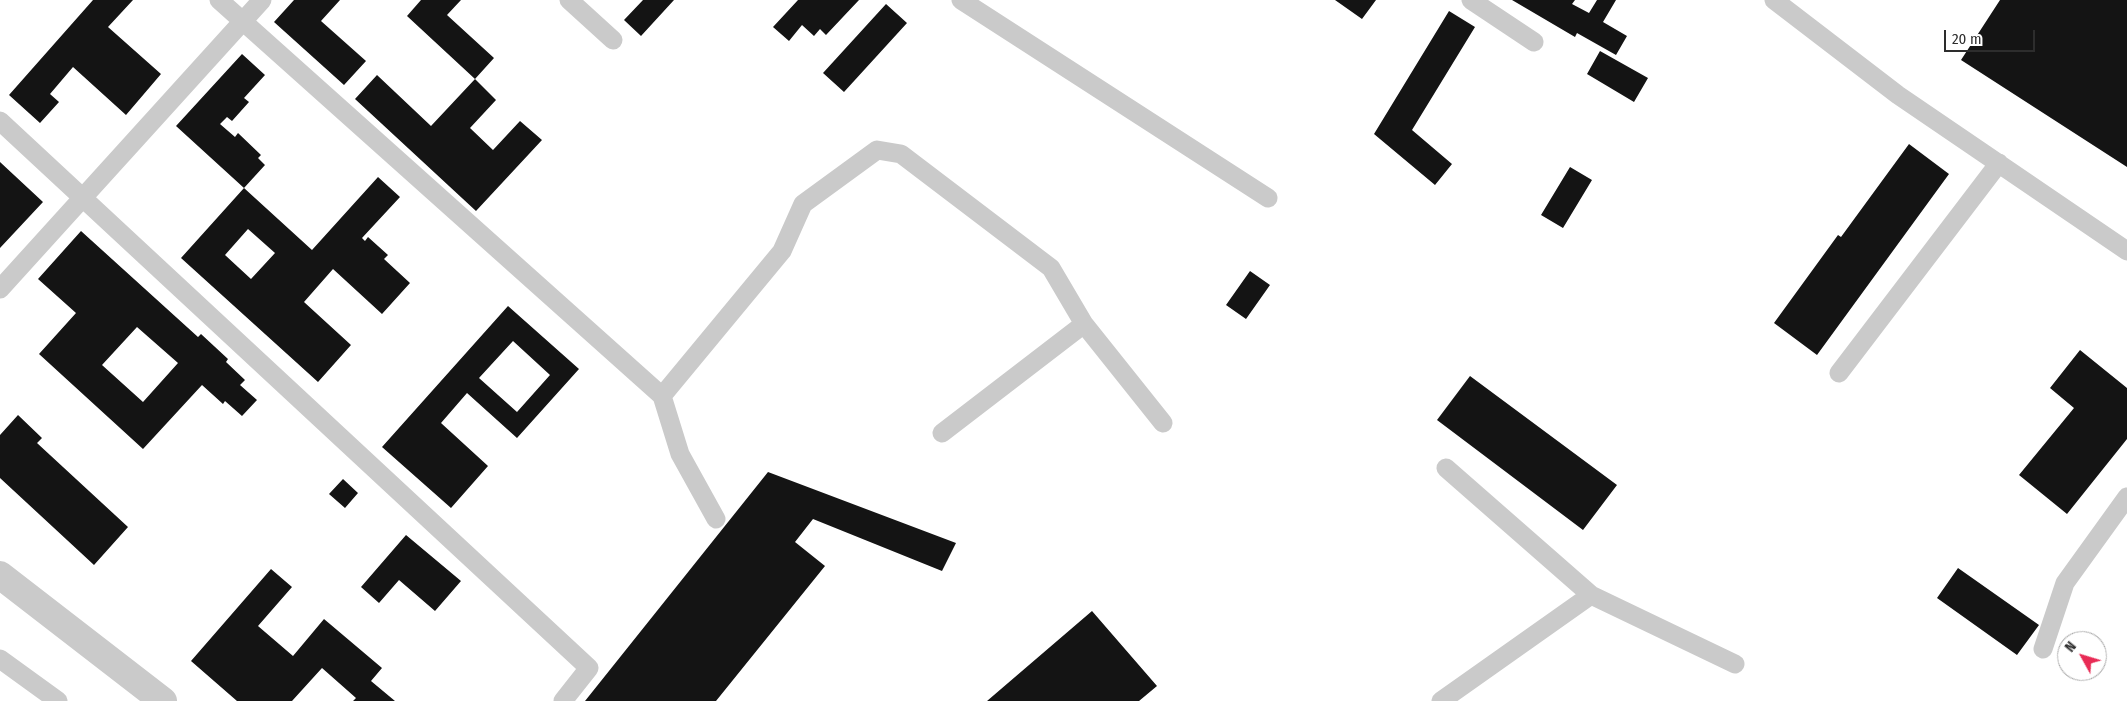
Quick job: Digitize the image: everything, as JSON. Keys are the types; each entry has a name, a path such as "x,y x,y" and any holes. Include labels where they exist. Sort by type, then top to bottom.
{"street":[{"path":"0,575 163,701"}],"lane":[{"path":"220,0 662,396 680,454 716,519"},
{"path":"0,289 262,0"},
{"path":"569,0 613,40"},
{"path":"961,0 1268,198"},
{"path":"1471,0 1534,42"},
{"path":"1774,0 1898,95 2127,251"},
{"path":"0,122 589,668 563,701"},
{"path":"662,396 782,251 803,204 877,150 901,154 1050,268 1084,324 1163,423"},
{"path":"1839,373 1999,163"},
{"path":"942,433 1084,324"},
{"path":"1446,468 1591,595 1735,664"},
{"path":"2043,650 2065,583 2127,497"},
{"path":"1440,701 1591,595"},
{"path":"0,659 58,701"}],"building":[{"path":"93,0 133,0 108,27 161,74 126,115 73,67 50,94 59,102 40,123 9,95"},
{"path":"294,0 340,0 321,21 366,61 344,85 274,22"},
{"path":"421,0 461,0 447,15 494,58 475,79 407,16"},
{"path":"643,0 674,0 641,36 624,20"},
{"path":"798,0 859,0 826,35 820,29 814,36 802,25 789,41 773,27"},
{"path":"1335,0 1376,0 1362,19"},
{"path":"1512,0 1575,0 1572,4 1589,13 1597,0 1616,0 1603,22 1627,36 1616,55 1577,33 1575,37"},
{"path":"2000,0 2127,0 2127,167 1961,60"},
{"path":"886,4 907,23 844,92 823,73"},
{"path":"1449,11 1475,27 1412,130 1452,164 1435,185 1374,134"},
{"path":"1600,51 1648,78 1634,102 1587,74"},
{"path":"242,54 265,75 244,98 249,102 232,121 227,117 220,124 235,137 238,133 261,155 258,158 265,165 244,188 176,126"},
{"path":"377,75 431,126 475,79 496,100 470,128 493,150 520,121 542,140 476,211 355,99"},
{"path":"1909,144 1949,174 1817,355 1774,323 1838,235 1841,237"},
{"path":"0,162 43,202 0,248"},
{"path":"1570,167 1592,180 1563,228 1541,215"},
{"path":"378,177 400,197 362,238 365,241 368,237 388,255 384,259 410,283 382,314 333,269 304,302 351,345 318,382 181,258 244,188 312,250","holes":["248,229 275,253 251,279 225,255"]},
{"path":"81,231 198,337 201,334 228,359 226,362 245,380 240,385 257,400 242,416 225,401 223,404 202,385 143,449 39,354 76,313 38,279","holes":["137,327 178,363 143,402 102,365"]},
{"path":"1250,271 1270,285 1246,319 1226,305"},
{"path":"508,306 579,369 517,438 467,393 441,423 488,466 451,508 382,447","holes":["513,341 550,375 517,412 479,378"]},
{"path":"2080,350 2127,388 2127,439 2067,514 2019,475 2074,408 2050,388"},
{"path":"1470,376 1617,485 1583,530 1437,420"},
{"path":"18,415 42,438 37,443 128,527 94,565 0,478 0,435"},
{"path":"768,472 956,543 942,571 813,519 795,542 825,566 716,701 585,701"},
{"path":"343,479 358,493 345,508 329,494"},
{"path":"406,535 461,581 435,611 399,580 379,603 361,587"},
{"path":"1958,568 2039,625 2017,655 1937,598"},
{"path":"271,569 292,587 258,626 293,656 324,619 382,668 371,681 395,701 353,701 356,698 322,668 292,701 237,701 191,661"},
{"path":"1092,611 1157,686 1139,701 987,701"}]}
